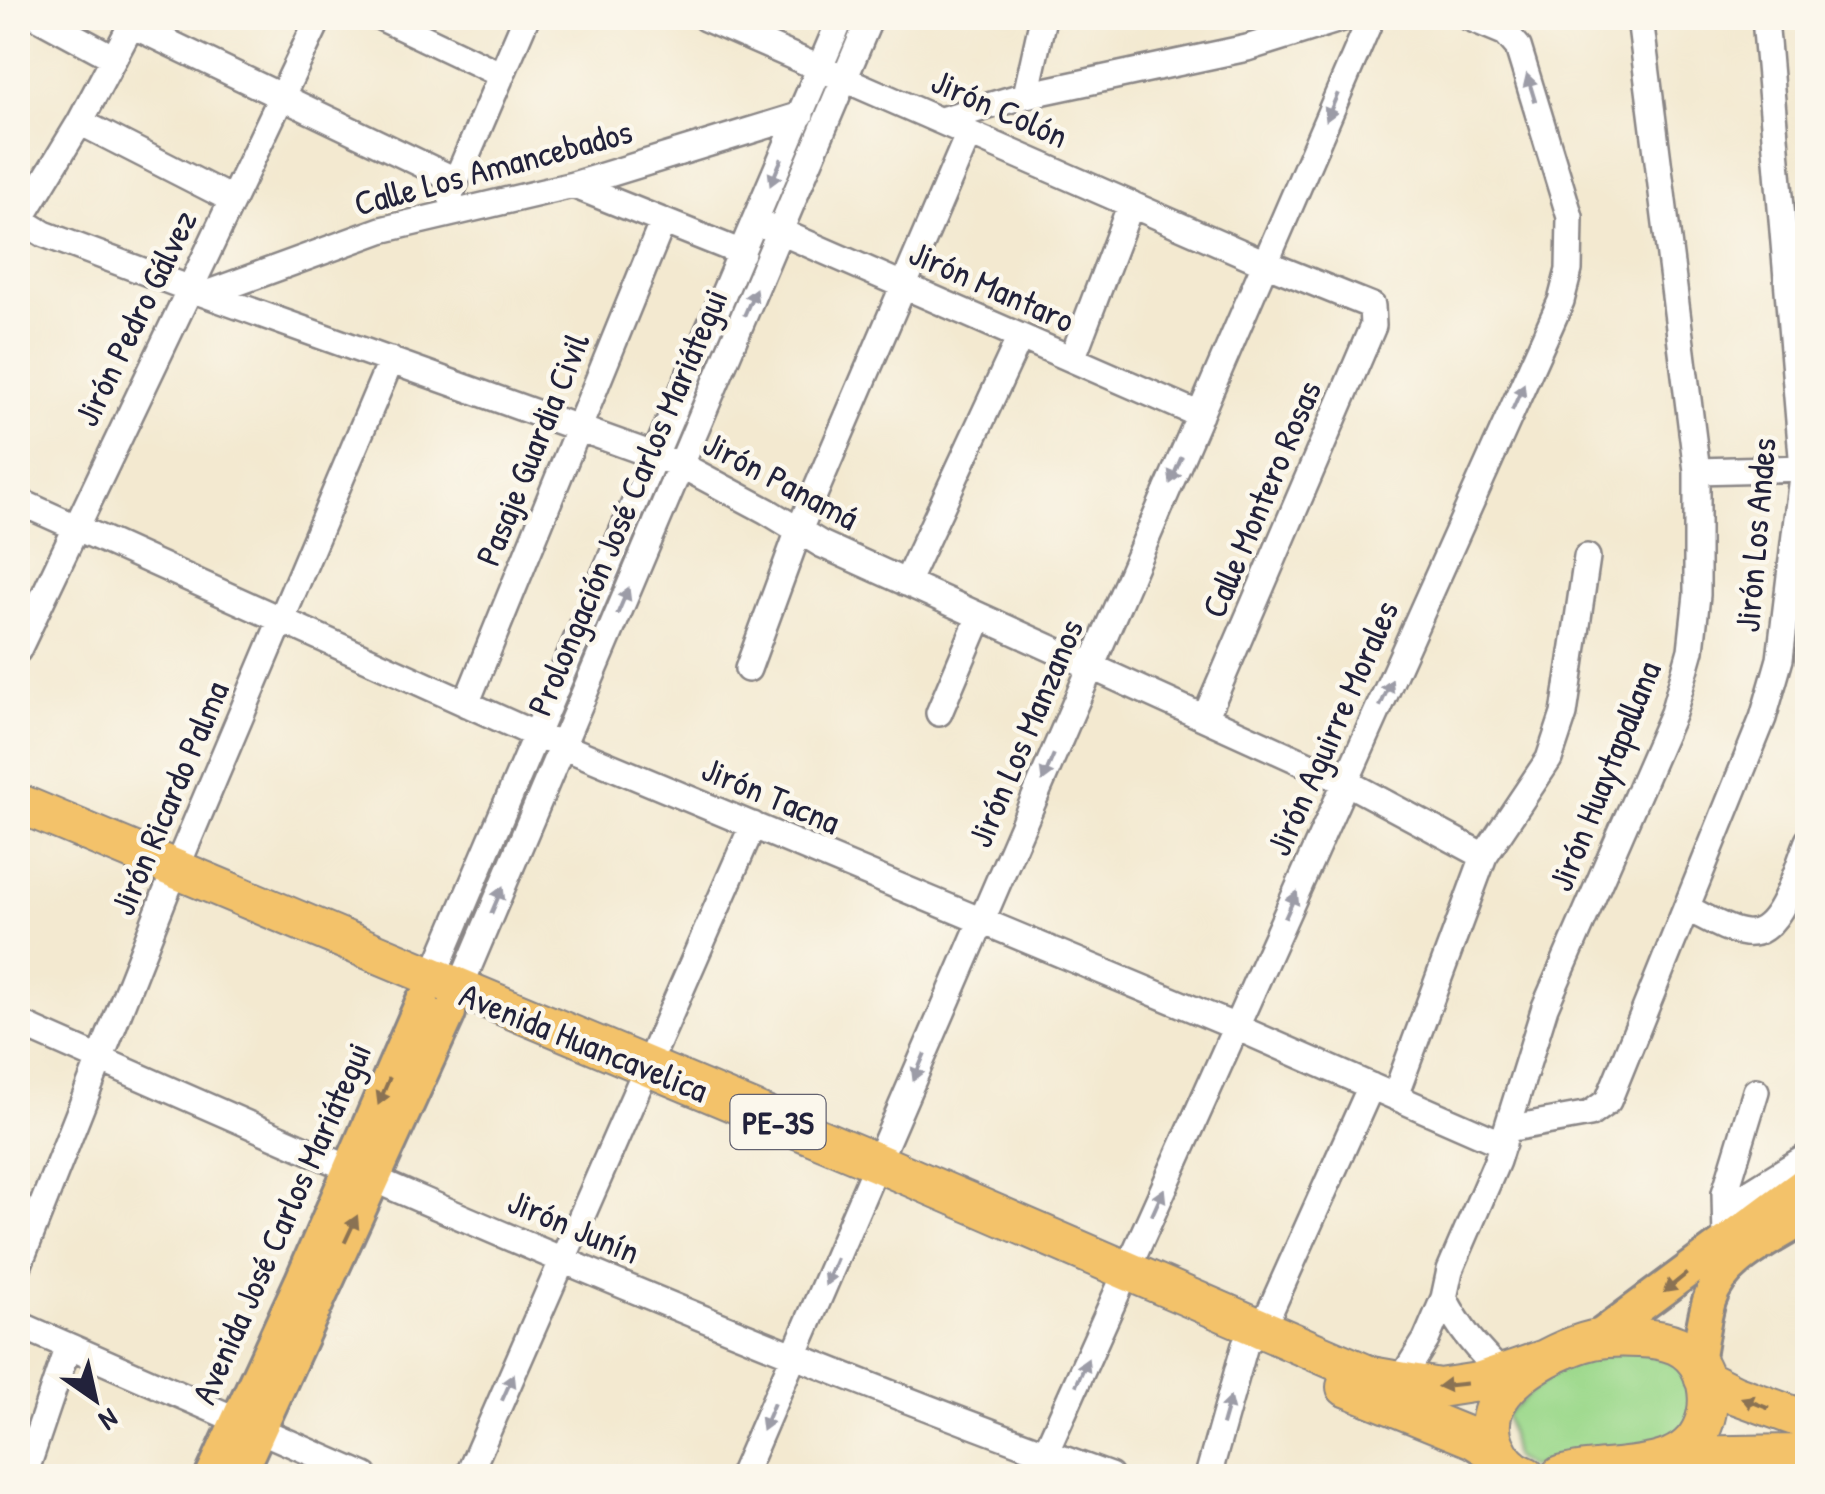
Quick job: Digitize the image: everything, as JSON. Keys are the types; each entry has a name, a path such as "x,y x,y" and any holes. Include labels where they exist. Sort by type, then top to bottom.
{"highway":[{"name":"Avenida Huancavelica","path":"18,803 170,884"},
{"name":"Avenida Huancavelica","path":"18,828 170,884 1254,1336 1371,1376 1474,1439 1508,1467"},
{"name":"PE-3S","path":"1508,1467 1489,1428 1494,1404 1545,1359 1596,1339 1658,1340 1678,1345 1700,1370 1734,1394 1808,1421"},
{"name":"Avenida Huancavelica","path":"1393,1392 1478,1382 1545,1359"},
{"path":"1679,1456 1689,1449 1708,1410 1700,1370"},
{"path":"1560,1476 1679,1456 1808,1457"}],"main road":[{"name":"Avenida José Carlos Mariátegui","path":"212,1476 248,1426 441,996"},
{"path":"1596,1339 1808,1181"},
{"path":"1700,1370 1709,1301 1718,1282 1732,1265 1808,1216"},
{"name":"Avenida José Carlos Mariátegui","path":"238,1476 248,1426"}],"street":[{"path":"40,18 114,58"},
{"name":"Jirón Pedro Gálvez","path":"18,650 74,526 197,291 231,199 319,18"},
{"path":"382,18 502,74"},
{"path":"444,214 526,18"},
{"name":"Jirón Colón","path":"705,18 1372,306"},
{"name":"Prolongación José Carlos Mariátegui","path":"441,996 562,746 681,465 768,226 801,115 841,18"},
{"name":"Prolongación José Carlos Mariátegui","path":"441,996 536,735 742,253 768,226 844,78 870,18"},
{"path":"1026,95 1043,18"},
{"path":"941,120 1026,95 1248,48 1343,18"},
{"name":"Jirón Los Manzanos","path":"742,1476 1368,18"},
{"name":"Jirón Aguirre Morales","path":"1040,1465 1561,301 1569,270 1570,217 1518,48 1506,33 1470,18"},
{"name":"Jirón Huaytapallana","path":"1393,1392 1426,1340 1444,1298 1450,1270 1505,1136 1545,1008 1673,713 1690,650 1698,595 1697,470 1640,18"},
{"name":"Jirón Los Andes","path":"1505,1136 1590,1114 1608,1101 1763,718 1780,658 1805,468 1765,18"},
{"path":"20,219 80,122 134,21 455,180"},
{"name":"Calle Los Amancebados","path":"197,291 381,230 573,185 801,115"},
{"path":"80,122 231,199"},
{"path":"748,669 799,530 969,132"},
{"path":"573,185 742,253"},
{"path":"1072,360 1131,204"},
{"name":"Jirón Panamá","path":"20,219 44,234 197,291 681,465 821,544 1346,782 1484,856"},
{"name":"Pasaje Guardia Civil","path":"466,704 663,221"},
{"name":"Jirón Mantaro","path":"768,226 1200,415"},
{"name":"Calle Montero Rosas","path":"1205,718 1373,326 1372,306"},
{"path":"906,582 1020,336"},
{"name":"Jirón Ricardo Palma","path":"18,1267 170,884 391,360"},
{"path":"1697,470 1805,468"},
{"name":"Jirón Tacna","path":"18,501 536,735 1370,1086 1505,1136"},
{"path":"1395,1096 1484,856 1550,758 1564,714 1587,557"},
{"path":"939,713 980,616"},
{"path":"468,1476 753,825"},
{"path":"1686,908 1741,933 1762,931 1776,920 1808,841"},
{"name":"Jirón Junín","path":"18,1022 362,1175 1040,1465 1110,1476"},
{"path":"1208,1476 1254,1336 1370,1086"},
{"path":"1726,1242 1725,1193 1756,1091"},
{"path":"1726,1207 1808,1156"},
{"path":"1444,1298 1459,1328 1502,1373"},
{"path":"18,1324 365,1476"},
{"path":"24,1476 68,1346"}],"green space":[{"path":"1632,1348 1685,1367 1697,1414 1669,1445 1529,1467 1514,1458 1506,1414 1560,1367"}]}
